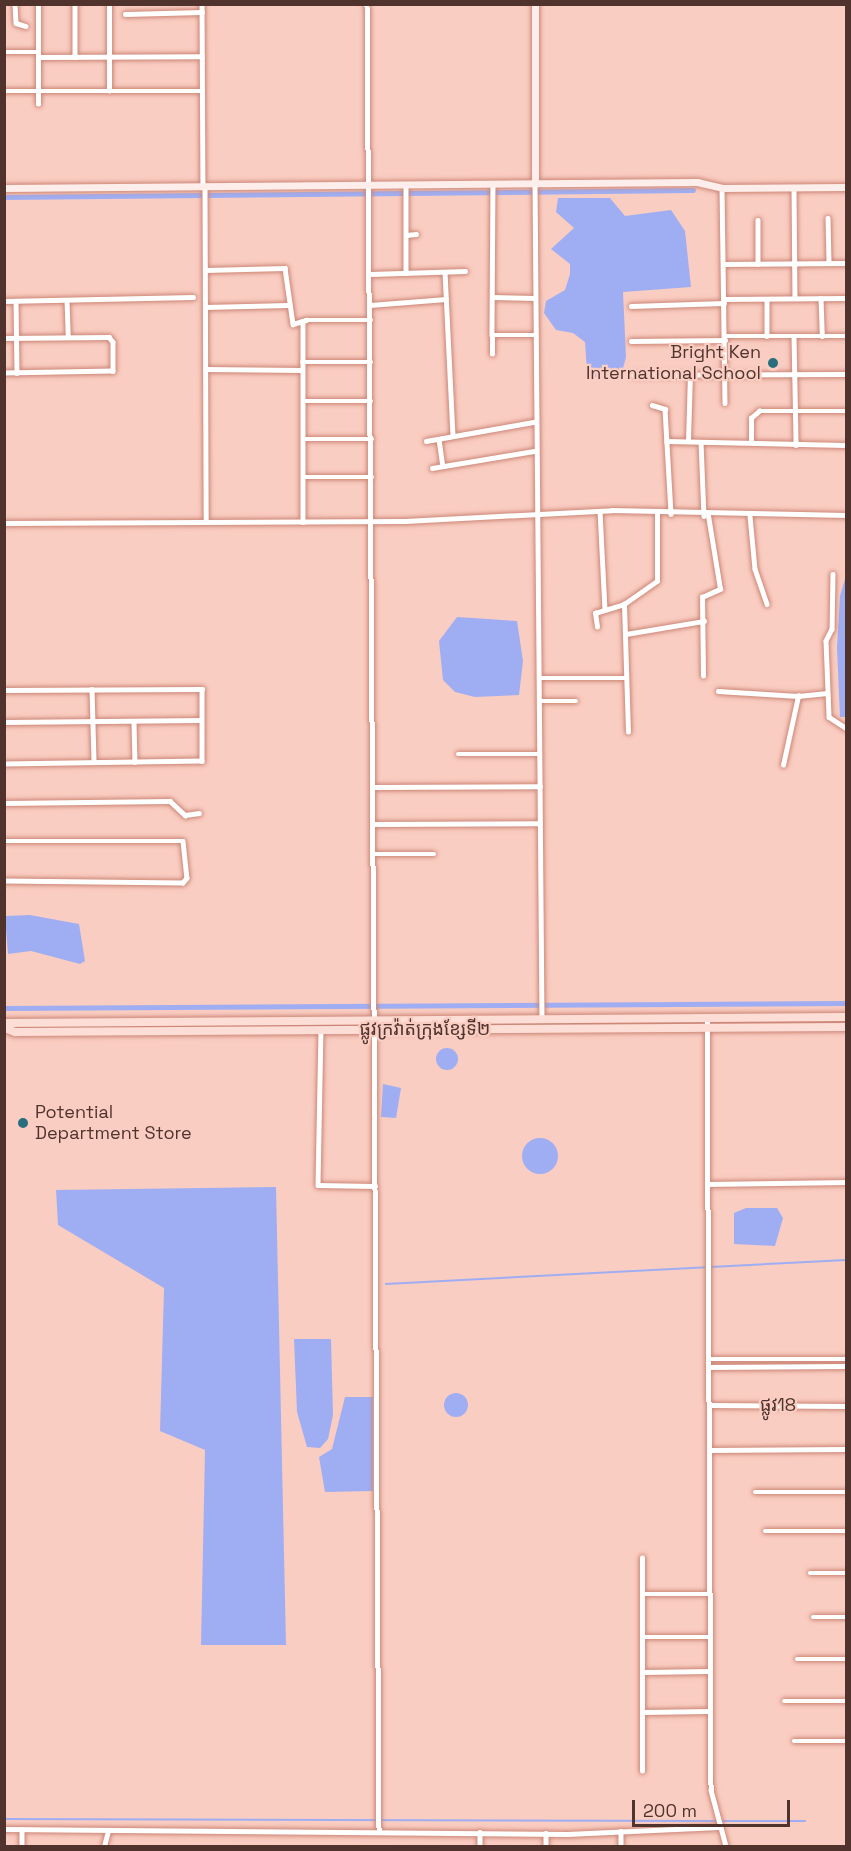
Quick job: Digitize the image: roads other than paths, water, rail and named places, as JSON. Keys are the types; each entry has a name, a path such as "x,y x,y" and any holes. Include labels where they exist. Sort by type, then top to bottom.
{"main road":[{"name":"ផ្លូវក្រវ៉ាត់ក្រុងខ្សែទី២","path":"4,1023 374,1014 846,1017"},
{"path":"374,1014 374,1029"},
{"path":"541,1015 542,1028"},
{"name":"ផ្លូវក្រវ៉ាត់ក្រុងខ្សែទី២","path":"4,1028 15,1032 846,1027"}],"street":[{"path":"15,4 16,23 26,26"},
{"path":"38,4 38,104"},
{"path":"75,4 75,57"},
{"path":"109,4 109,91"},
{"path":"202,4 206,522"},
{"path":"367,4 372,439 374,1014"},
{"path":"535,4 534,451 540,754 541,1015"},
{"path":"125,14 202,12"},
{"path":"4,52 75,57 202,56"},
{"path":"4,91 202,91"},
{"path":"4,188 205,189 697,182 722,188 846,187"},
{"path":"492,354 493,185"},
{"path":"406,186 406,273"},
{"path":"794,187 795,298"},
{"path":"722,188 725,403"},
{"path":"828,218 829,263"},
{"path":"758,220 758,264"},
{"path":"406,235 416,234"},
{"path":"723,264 846,263"},
{"path":"205,270 285,268 288,304 293,324 303,321 371,320"},
{"path":"370,274 465,271"},
{"path":"445,272 453,436"},
{"path":"4,301 193,297"},
{"path":"492,297 534,298"},
{"path":"767,298 767,336"},
{"path":"631,306 767,298 846,298"},
{"path":"821,298 822,336"},
{"path":"370,305 446,299"},
{"path":"67,300 68,337"},
{"path":"16,301 17,373"},
{"path":"205,307 288,304"},
{"path":"303,321 303,522"},
{"path":"492,335 535,335"},
{"path":"631,341 767,336 846,336"},
{"path":"794,336 796,445"},
{"path":"4,338 112,338 113,371 4,373"},
{"path":"302,362 371,362"},
{"path":"206,369 302,370"},
{"path":"633,375 846,374"},
{"path":"688,441 690,375"},
{"path":"303,401 371,401"},
{"path":"652,405 664,406 671,514"},
{"path":"751,441 754,413 846,411"},
{"path":"426,441 534,422"},
{"path":"303,439 372,439"},
{"path":"439,439 443,466"},
{"path":"666,441 751,441 796,445 846,445"},
{"path":"701,441 706,516 720,590 702,597 703,676"},
{"path":"432,468 534,451"},
{"path":"303,477 372,477"},
{"path":"4,523 303,522 600,511 706,516 846,515"},
{"path":"600,511 605,609"},
{"path":"597,627 594,614 624,604 657,581 657,513"},
{"path":"750,516 755,569 767,604"},
{"path":"833,574 832,629 826,640 829,717 846,728"},
{"path":"624,604 628,732"},
{"path":"626,634 704,621"},
{"path":"539,678 627,678"},
{"path":"4,690 199,687 202,761 4,764"},
{"path":"92,689 94,762"},
{"path":"718,691 798,696 827,693"},
{"path":"783,765 798,696"},
{"path":"539,701 576,701"},
{"path":"4,722 201,720"},
{"path":"134,722 135,762"},
{"path":"458,754 540,754"},
{"path":"374,787 540,786"},
{"path":"4,803 170,801 185,815 200,813"},
{"path":"374,824 540,823"},
{"path":"4,841 183,841 187,878 183,883 4,881"},
{"path":"374,854 435,854"},
{"path":"707,1017 710,1711 715,1814 726,1846"},
{"path":"321,1029 318,1185 375,1186"},
{"path":"374,1029 379,1829"},
{"path":"708,1184 846,1182"},
{"path":"709,1359 846,1359"},
{"path":"787,1359 787,1366"},
{"path":"709,1366 846,1366"},
{"name":"ផ្លូវ18","path":"709,1405 846,1406"},
{"path":"709,1450 846,1449"},
{"path":"755,1492 846,1492"},
{"path":"765,1531 846,1532"},
{"path":"642,1558 642,1771"},
{"path":"810,1573 846,1573"},
{"path":"643,1594 710,1594"},
{"path":"813,1617 846,1617"},
{"path":"642,1637 710,1637"},
{"path":"796,1659 846,1659"},
{"path":"643,1672 710,1671"},
{"path":"784,1701 846,1701"},
{"path":"643,1712 710,1711"},
{"path":"794,1741 846,1741"},
{"path":"4,1829 108,1831 379,1829 546,1833 621,1832 719,1826"},
{"path":"22,1829 22,1846"},
{"path":"104,1846 108,1831"},
{"path":"480,1832 480,1846"},
{"path":"621,1832 621,1846"},
{"path":"546,1833 546,1846"}],"water":[{"path":"558,198 610,198 625,216 671,210 685,231 691,287 623,292 626,357 621,376 592,377 587,372 585,342 573,333 556,330 544,313 546,301 565,290 570,274 570,264 551,249 574,228 556,212"},
{"path":"846,575 846,717 840,717 837,648 840,596"},
{"path":"457,617 517,621 523,661 519,695 475,697 455,692 443,680 439,641"},
{"path":"30,915 79,924 85,961 80,964 31,951 8,954 5,916"},
{"path":"447,1048 455,1051 458,1059 455,1067 447,1070 439,1067 436,1059 439,1051"},
{"path":"383,1084 401,1088 396,1118 381,1117"},
{"path":"540,1138 553,1143 558,1156 553,1169 540,1174 527,1169 522,1156 527,1143"},
{"path":"276,1187 286,1645 201,1645 205,1450 160,1431 164,1288 58,1225 56,1190"},
{"path":"746,1208 777,1208 783,1218 775,1246 734,1244 734,1213"},
{"path":"294,1339 331,1339 333,1415 328,1439 320,1448 307,1447 297,1412"},
{"path":"456,1393 464,1397 468,1405 464,1413 456,1417 448,1413 444,1405 448,1397"},
{"path":"345,1397 373,1397 373,1491 325,1492 319,1457 332,1449"}],"waterway":[{"path":"4,197 693,190"},
{"path":"4,1008 846,1003"},
{"path":"711,1267 846,1260"},
{"path":"386,1284 706,1267"},
{"path":"4,1819 717,1821"},
{"path":"722,1821 805,1821"}],"place":[{"name":"Bright Ken International School","path":"773,363"},
{"name":"Potential Department Store","path":"23,1123"}]}
